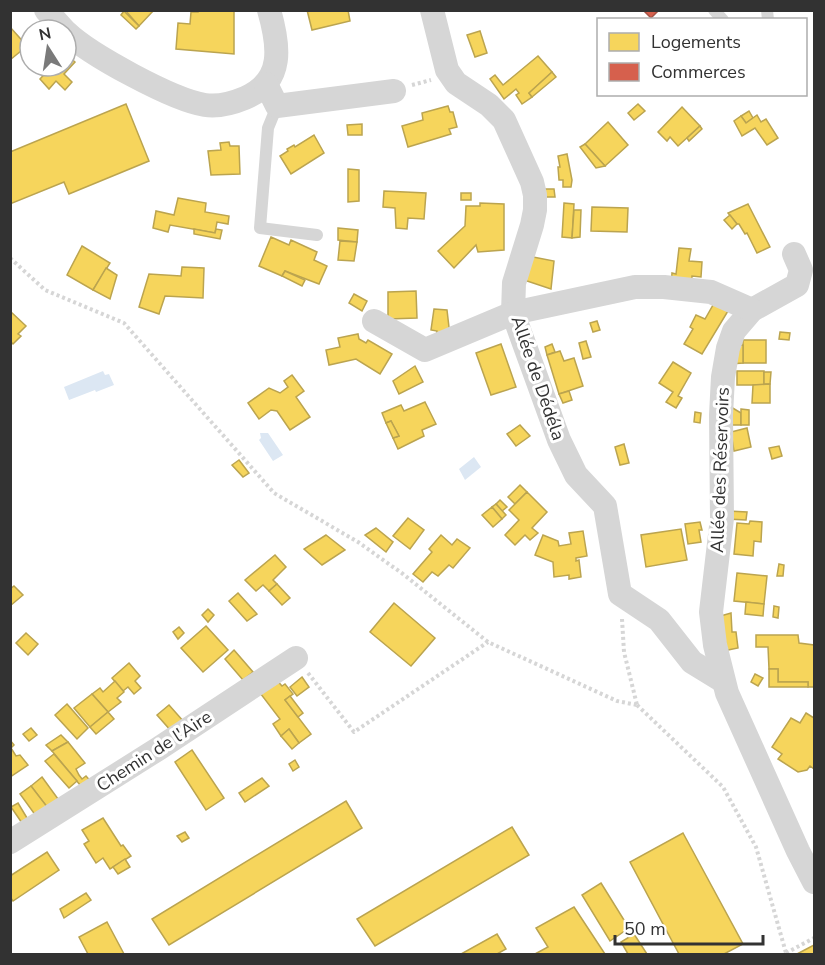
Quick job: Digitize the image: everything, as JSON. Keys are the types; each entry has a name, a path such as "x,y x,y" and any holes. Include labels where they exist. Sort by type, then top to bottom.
{"street":[{"path":"78,41 90,51 134,75 184,99 205,105 218,105 236,102 254,94 266,84 275,65 277,48 269,10"},
{"name":"Allée de Dédéla","path":"432,10 447,70 456,83 489,105 504,120 532,182 535,210 514,283 513,313 559,440 576,475 605,506 620,594"},
{"path":"266,84 277,106 394,91"},
{"name":"Allée des Réservoirs","path":"794,254 801,270 797,285 752,310 734,332 728,348 723,377 720,444 722,518 711,612 723,681 814,882"},
{"path":"374,321 425,350 513,313 635,287 664,287 711,292 752,310"},
{"path":"620,594 659,620 692,662 723,681"},
{"name":"Chemin de l'Aire","path":"10,842 158,749 296,658"}],"lane":[{"path":"277,106 268,129 260,228 318,235"}],"path":[{"path":"10,258 45,290 124,323 274,493 358,542 403,574 488,642 617,701 636,705 723,787 756,847 785,954 814,938"},
{"path":"620,594 624,652 636,705"},
{"path":"296,658 354,732 488,642"}],"shaded area":[{"path":"103,371 105,375 109,374 114,385 69,400 64,387"},
{"path":"260,433 268,433 283,455 273,461 259,440"},
{"path":"474,457 481,467 465,480 459,469"}],"building: Logements":[{"path":"125,10 154,10 139,26"},
{"path":"198,10 234,10 234,54 176,49 178,23 190,24 191,12 198,12"},
{"path":"307,10 348,10 350,21 312,30"},
{"path":"124,11 139,26 136,29 121,15"},
{"path":"10,27 18,36 18,53 10,60"},
{"path":"480,31 487,53 475,57 467,35"},
{"path":"538,56 552,72 529,93 532,97 522,104 516,95 519,93 516,89 504,99 490,79 495,75 503,85"},
{"path":"552,72 556,77 532,97 529,93"},
{"path":"68,78 72,82 65,90 56,81 49,89 40,79"},
{"path":"126,104 149,161 69,194 64,182 10,204 10,152"},
{"path":"638,104 645,111 634,120 628,113"},
{"path":"448,106 450,112 453,112 457,127 449,129 451,134 408,147 402,126 423,120 422,113"},
{"path":"682,107 700,126 678,146 670,137 667,141 658,132"},
{"path":"749,111 753,118 746,123 741,116"},
{"path":"757,115 761,122 766,119 778,138 767,145 755,128 742,136 734,121 741,116 746,123"},
{"path":"608,122 628,145 605,166 585,144"},
{"path":"362,124 362,135 348,135 347,125"},
{"path":"700,126 702,129 689,141 687,138"},
{"path":"314,135 324,153 291,174 280,156 288,151 287,149 294,145 295,147"},
{"path":"229,142 230,146 239,146 240,174 211,175 208,151 221,150 220,143"},
{"path":"585,144 605,166 596,168 580,147"},
{"path":"567,154 572,180 571,187 563,187 563,180 559,180 558,156"},
{"path":"348,169 359,170 359,201 348,202"},
{"path":"544,189 554,189 555,197 545,197"},
{"path":"384,191 426,193 424,219 408,218 407,229 396,228 395,208 383,207"},
{"path":"461,193 471,193 471,200 461,200"},
{"path":"178,198 206,203 205,212 229,216 228,224 217,222 215,233 170,225 168,232 153,228 156,211 174,215"},
{"path":"480,203 504,204 504,250 478,252 476,245 454,268 438,251 465,226 466,206 480,206"},
{"path":"564,203 574,204 572,238 562,237"},
{"path":"748,204 770,247 757,253 747,233 745,234 728,213"},
{"path":"592,207 628,208 627,232 591,231"},
{"path":"574,210 581,210 580,237 572,238"},
{"path":"730,215 737,224 732,229 724,220"},
{"path":"338,228 358,230 357,242 338,240"},
{"path":"194,229 215,233 216,229 222,230 220,239 194,234"},
{"path":"271,237 289,245 291,240 317,252 314,260 327,266 319,284 285,271 282,276 259,266"},
{"path":"340,241 357,242 354,261 338,260"},
{"path":"82,246 110,263 93,290 67,275"},
{"path":"679,248 691,249 689,261 702,262 701,277 692,276 691,289 671,288 672,273 676,274"},
{"path":"528,256 554,261 551,289 524,280"},
{"path":"182,267 204,268 203,298 165,296 159,314 139,307 149,274 181,276"},
{"path":"106,268 117,275 110,299 93,290"},
{"path":"285,271 305,280 302,286 282,276"},
{"path":"416,291 417,318 388,319 388,292"},
{"path":"354,294 367,301 362,311 349,303"},
{"path":"717,298 731,306 702,354 684,344 693,329 690,327 696,315 705,319"},
{"path":"434,309 447,310 450,336 436,336 437,331 431,330"},
{"path":"10,311 26,326 18,334 21,336 13,344 10,341"},
{"path":"597,321 600,330 593,332 590,323"},
{"path":"780,332 790,333 789,340 779,339"},
{"path":"358,334 359,339 366,343 368,340 392,354 380,374 356,359 329,365 326,350 340,347 338,338"},
{"path":"743,340 766,340 766,363 743,363"},
{"path":"586,341 591,357 583,359 579,343"},
{"path":"501,344 516,387 491,395 476,353"},
{"path":"552,344 555,352 547,355 545,347"},
{"path":"743,345 743,363 730,364 734,346"},
{"path":"560,351 564,361 574,358 583,386 559,394 547,355"},
{"path":"673,362 691,373 678,396 682,398 676,408 666,402 673,392 659,383"},
{"path":"415,366 423,382 399,394 393,381"},
{"path":"737,371 764,371 764,385 737,385"},
{"path":"764,372 771,372 770,384 764,384"},
{"path":"292,375 304,391 296,397 310,417 290,430 277,411 271,410 259,419 248,403 269,388 280,393 288,387 284,381"},
{"path":"770,384 770,403 752,403 753,385"},
{"path":"569,391 572,400 563,403 559,394"},
{"path":"425,402 436,424 422,430 424,436 398,449 393,438 399,436 391,421 386,423 382,413 401,405 404,411"},
{"path":"731,407 741,413 741,425 731,425"},
{"path":"741,409 749,410 749,425 741,425"},
{"path":"695,412 701,413 700,423 694,422"},
{"path":"391,421 399,436 393,438 386,423"},
{"path":"520,425 530,436 516,446 507,434"},
{"path":"747,428 751,447 734,451 731,432"},
{"path":"624,444 629,463 620,465 615,447"},
{"path":"779,446 782,456 772,459 769,448"},
{"path":"239,460 249,473 243,477 232,465"},
{"path":"520,485 527,492 515,504 508,497"},
{"path":"527,492 547,512 532,528 538,533 530,540 525,535 515,545 505,535 519,520 509,510"},
{"path":"500,500 507,507 502,511 496,504"},
{"path":"496,504 506,515 502,519 492,507"},
{"path":"492,507 502,519 493,527 482,515"},
{"path":"728,511 747,512 746,520 727,519"},
{"path":"408,518 424,530 410,549 393,536"},
{"path":"750,521 762,522 761,542 754,541 753,556 734,554 737,523 749,524"},
{"path":"700,522 701,542 688,544 685,524"},
{"path":"376,528 393,542 386,552 365,535"},
{"path":"681,529 687,560 646,567 641,535"},
{"path":"583,531 587,556 576,558 576,561 579,560 581,577 569,579 569,575 554,577 553,562 535,555 543,535 558,541 559,546 571,544 569,533"},
{"path":"326,535 345,550 322,565 304,549"},
{"path":"441,535 452,545 457,539 470,548 453,568 449,565 438,576 432,572 423,582 413,574 432,552 429,549"},
{"path":"275,555 286,567 273,580 277,584 269,591 263,585 256,591 245,580"},
{"path":"779,564 784,565 783,576 777,576"},
{"path":"737,573 767,576 764,604 734,601"},
{"path":"277,584 290,598 282,605 269,591"},
{"path":"14,586 23,595 10,606 10,589"},
{"path":"238,593 257,614 247,621 229,601"},
{"path":"746,602 764,604 763,616 745,614"},
{"path":"394,603 435,638 411,666 370,632"},
{"path":"774,606 779,607 778,618 773,617"},
{"path":"208,609 214,615 208,622 202,615"},
{"path":"731,613 732,632 736,632 738,648 723,651 717,617"},
{"path":"206,626 228,650 203,672 181,648"},
{"path":"179,627 184,633 178,639 173,632"},
{"path":"26,633 38,644 28,655 16,643"},
{"path":"756,635 798,635 799,643 814,645 814,687 808,687 808,682 778,682 778,669 769,669 768,647 756,647"},
{"path":"234,650 253,672 243,680 225,659"},
{"path":"129,663 140,676 135,681 141,688 134,694 128,687 123,691 112,678"},
{"path":"769,669 778,669 778,682 808,682 808,687 769,687"},
{"path":"755,674 763,678 758,686 751,682"},
{"path":"274,677 282,686 285,684 293,694 285,700 311,734 299,743 289,729 281,736 273,724 280,719 257,689"},
{"path":"302,677 309,687 297,696 290,687"},
{"path":"115,681 124,692 117,698 121,702 108,712 92,694 100,688 103,692"},
{"path":"92,694 108,712 90,727 74,708"},
{"path":"290,696 303,713 298,717 285,700"},
{"path":"67,704 88,728 77,739 55,715"},
{"path":"169,705 185,723 172,732 157,715"},
{"path":"108,712 114,719 96,734 90,727"},
{"path":"806,713 814,718 814,769 810,766 807,770 798,772 778,759 782,754 772,747 791,718 800,723"},
{"path":"31,728 37,735 29,741 23,734"},
{"path":"289,729 299,743 292,749 281,736"},
{"path":"61,735 68,742 52,751 46,745"},
{"path":"10,740 14,745 11,748 16,756 20,755 28,765 10,777"},
{"path":"68,742 85,763 76,769 79,775 82,779 86,776 94,785 85,791 52,751"},
{"path":"192,750 224,798 206,810 175,762"},
{"path":"54,754 77,781 69,788 45,761"},
{"path":"295,760 299,767 293,771 289,764"},
{"path":"42,777 61,803 50,811 31,786"},
{"path":"262,778 269,786 245,802 239,793"},
{"path":"31,786 48,808 36,816 20,794"},
{"path":"346,801 362,828 169,945 152,919"},
{"path":"18,803 27,818 22,823 11,807"},
{"path":"103,818 121,846 123,845 131,856 110,869 103,858 96,863 84,844 89,841 82,830"},
{"path":"512,827 529,855 375,946 357,919"},
{"path":"185,832 189,838 182,842 177,836"},
{"path":"683,833 743,944 724,954 679,954 630,862"},
{"path":"47,852 59,870 13,901 10,897 10,876"},
{"path":"125,859 130,867 118,874 113,867"},
{"path":"601,883 629,928 610,941 582,895"},
{"path":"86,893 91,900 64,918 60,909"},
{"path":"574,907 605,954 535,954 548,947 536,928"},
{"path":"107,922 124,954 88,954 79,937"},
{"path":"497,934 506,949 497,954 461,954"},
{"path":"634,934 647,954 628,954 621,942"},
{"path":"814,945 814,954 797,954"}],"building: Commerces":[{"path":"643,10 659,10 651,18"}]}
